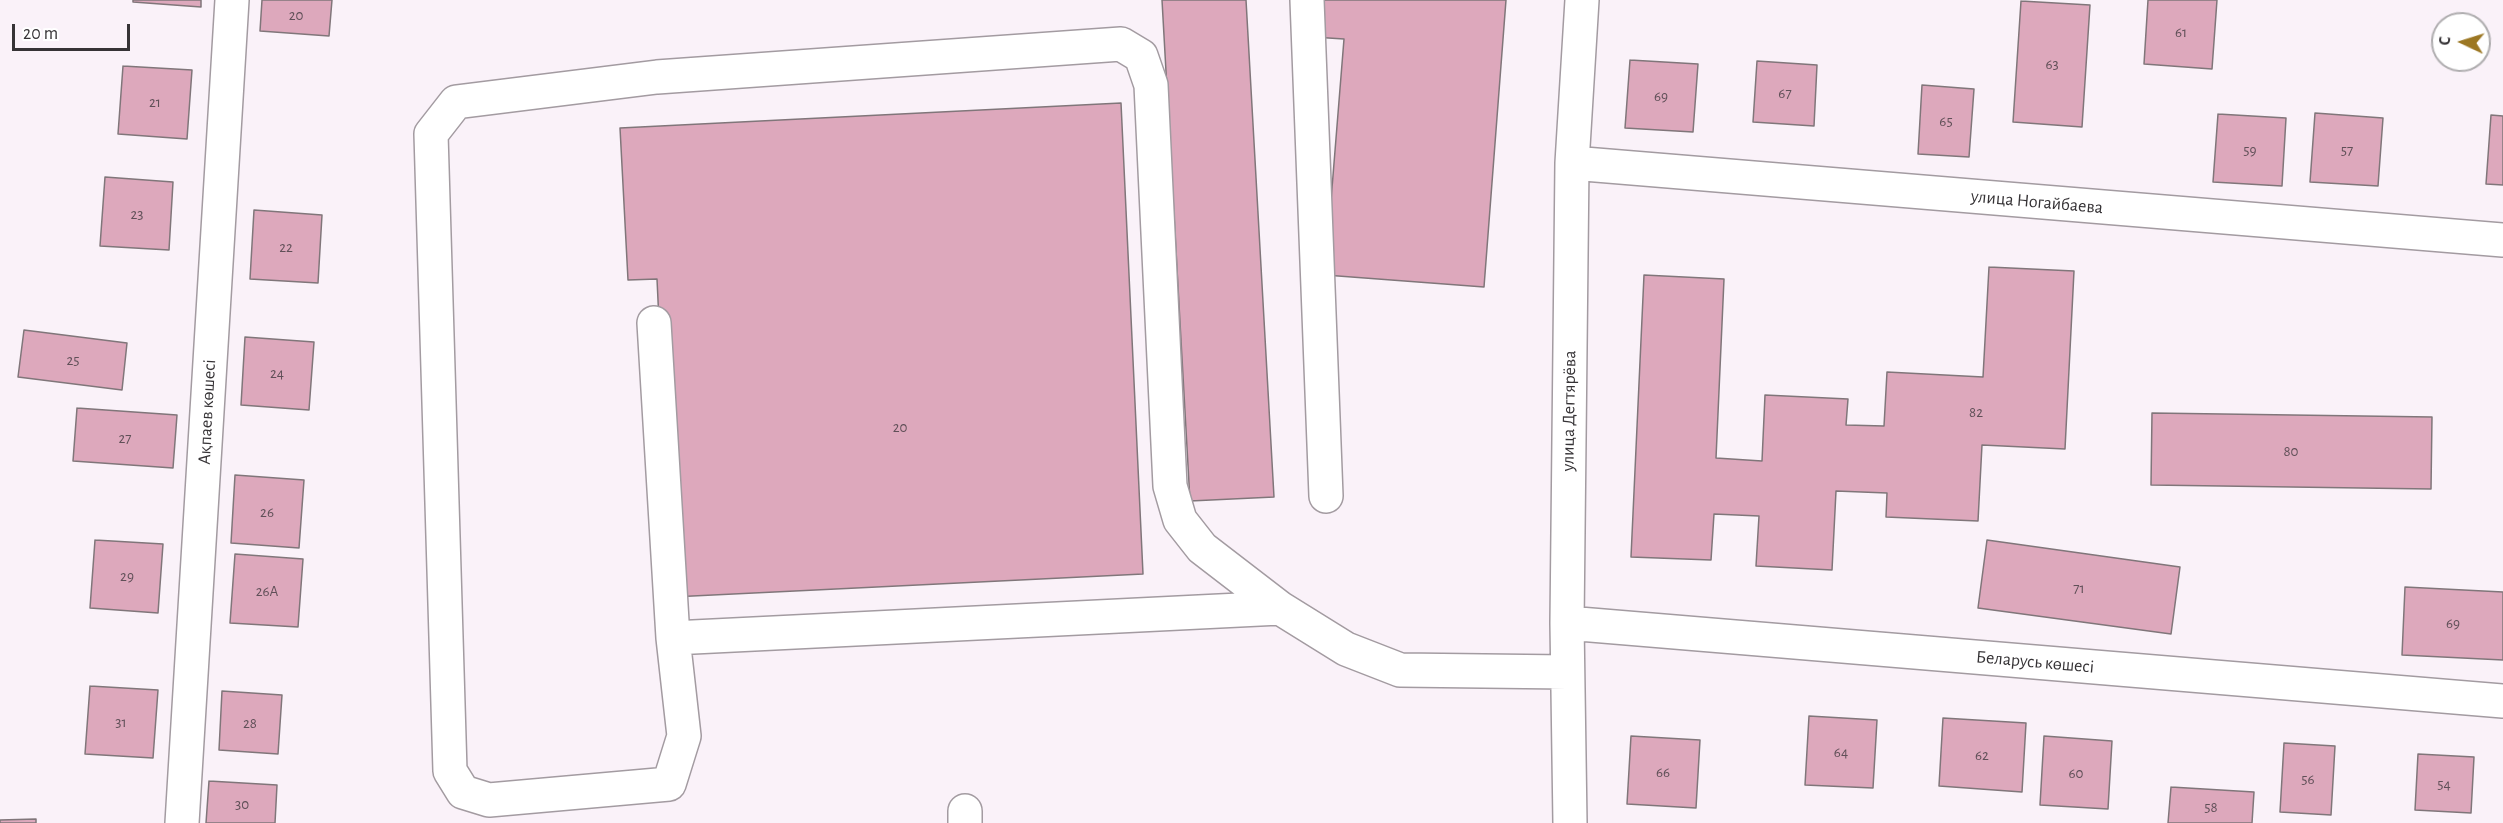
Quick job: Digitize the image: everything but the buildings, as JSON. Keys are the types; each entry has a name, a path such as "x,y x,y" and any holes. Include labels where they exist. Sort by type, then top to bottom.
{"street":[{"name":"Ақпаев көшесі","path":"182,823 232,0"},
{"path":"1306,0 1326,496"},
{"name":"улица Дегтярёва","path":"1570,823 1567,623 1572,163 1582,0"},
{"path":"654,323 673,638 684,736 669,784 489,800 463,792 450,771 431,134 456,102 657,77 1121,44 1141,56 1151,85 1170,486 1180,520 1202,548 1280,608 1346,649 1400,670 1567,672"},
{"name":"улица Ногайбаева","path":"1572,163 2503,240"},
{"path":"673,638 1280,608"},
{"name":"Беларусь көшесі","path":"1567,623 2503,701"}]}
